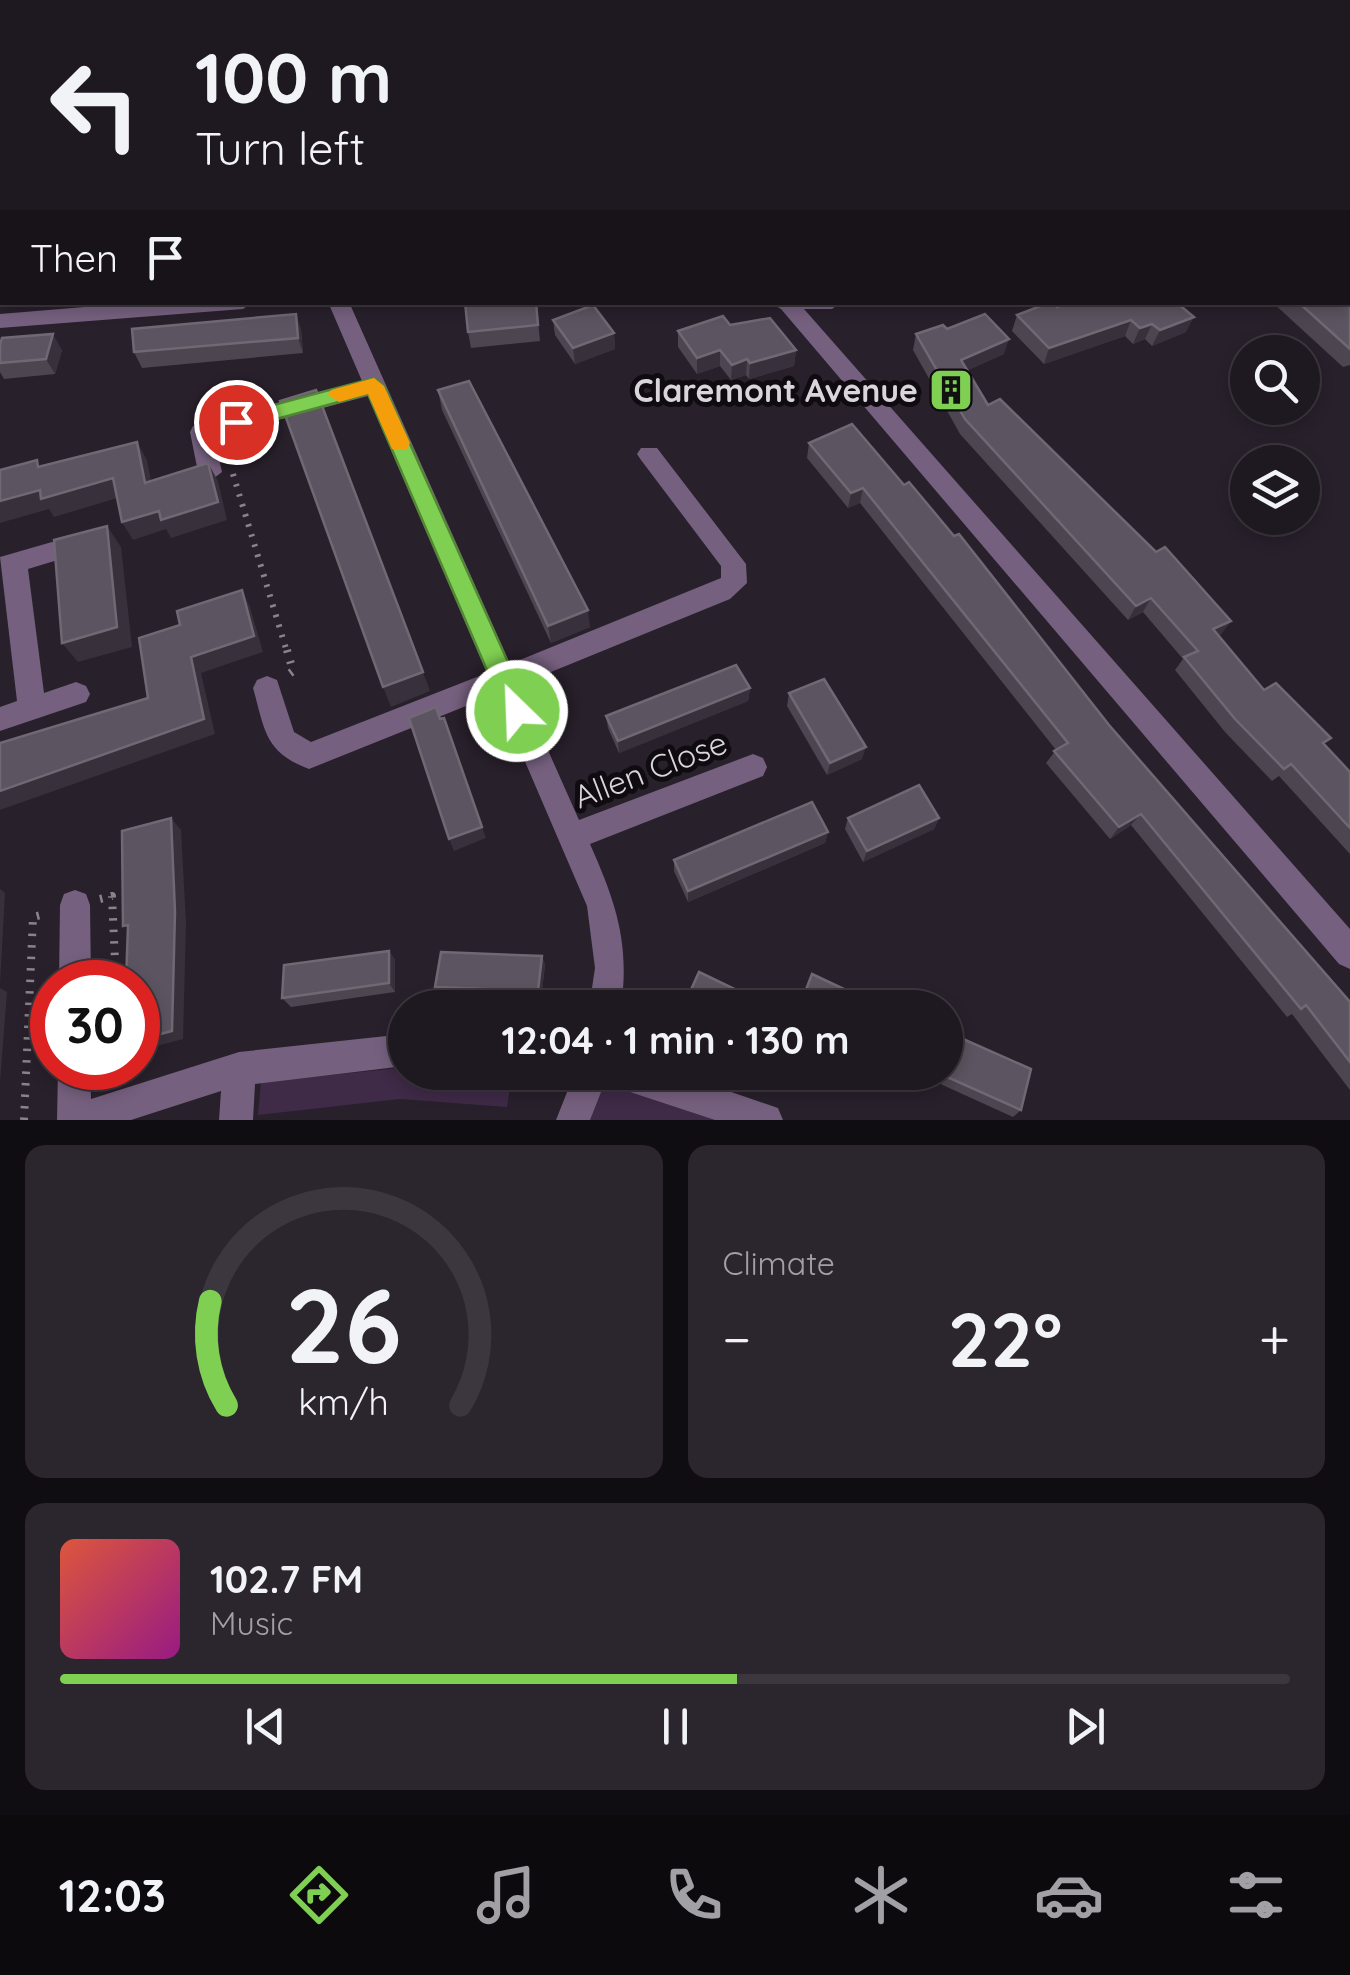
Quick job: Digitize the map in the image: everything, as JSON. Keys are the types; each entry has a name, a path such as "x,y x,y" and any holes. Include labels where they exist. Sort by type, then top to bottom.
{"street":[{"path":"0,320 202,305"},
{"path":"339,305 602,906 612,968 608,990"},
{"path":"789,305 1350,953"},
{"path":"210,472 202,432 374,386"},
{"path":"267,688 282,740 310,756 734,583 733,564 649,454"},
{"path":"32,709 7,565 52,552"},
{"path":"0,719 76,694"},
{"name":"Allen Close","path":"572,837 753,766"},
{"path":"74,960 75,905"},
{"path":"75,1090 76,1120 239,1069 388,1052"},
{"path":"236,1120 239,1069"},
{"path":"573,1120 585,1090"},
{"path":"675,1090 766,1120"}],"path":[{"path":"210,472 236,474 293,671 267,688"}],"shaded area":[{"path":"388,1069 388,1090 510,1090 507,1107 400,1099 258,1115 261,1082"},
{"path":"585,1090 659,1090 734,1120 573,1120"}],"building":[{"path":"465,305 536,305 538,325 468,332"},
{"path":"593,305 614,333 573,348 553,320"},
{"path":"1043,305 1180,305 1194,317 1160,330 1152,324 1140,328 1131,320 1049,348 1017,315"},
{"path":"1301,305 1349,305 1350,349"},
{"path":"296,314 298,338 134,352 132,329"},
{"path":"985,314 1009,339 961,360 988,405 1000,399 1156,552 1165,547 1231,621 1213,629 1264,690 1276,683 1331,738 1323,743 1350,772 1350,828 1291,764 1284,769 1235,719 1184,657 1198,651 1151,598 1136,606 965,419 916,334 943,325 947,329"},
{"path":"723,316 730,325 770,318 796,350 732,365 720,350 697,358 678,331"},
{"path":"53,334 46,359 0,363 2,338"},
{"path":"469,381 588,610 548,626 438,390"},
{"path":"316,390 423,672 383,687 280,401"},
{"path":"852,424 904,485 909,482 954,536 959,534 1109,725 1350,1002 1350,1062 1306,1005 1301,1009 1141,814 1119,827 1054,751 1068,743 863,488 851,493 809,443"},
{"path":"137,442 145,483 208,463 218,502 161,520 159,511 122,522 113,478 41,499 40,490 0,501 0,470 37,460 38,467"},
{"path":"107,526 117,627 62,643 54,540"},
{"path":"242,590 254,636 191,657 204,719 0,791 0,743 148,698 139,638 180,625 177,611"},
{"path":"736,665 750,688 618,741 606,716"},
{"path":"824,679 866,747 830,763 789,693"},
{"path":"436,707 440,719 444,718 482,827 449,839 409,718"},
{"path":"919,785 939,818 867,851 848,818"},
{"path":"812,802 828,832 688,891 674,860"},
{"path":"171,818 175,912 172,1031 160,1034 160,960 127,960 122,831"},
{"path":"389,951 389,983 282,998 284,965"},
{"path":"441,952 542,956 538,990 435,987"},
{"path":"699,972 736,990 691,990"},
{"path":"812,974 846,990 806,990"},
{"path":"963,1039 1031,1069 1021,1110 963,1084"}],"slow traffic":[{"path":"339,395 374,386 399,443"}],"place":[{"name":"Claremont Avenue","path":"951,390"}],"route":[{"path":"236,422 374,386 517,711"}]}
